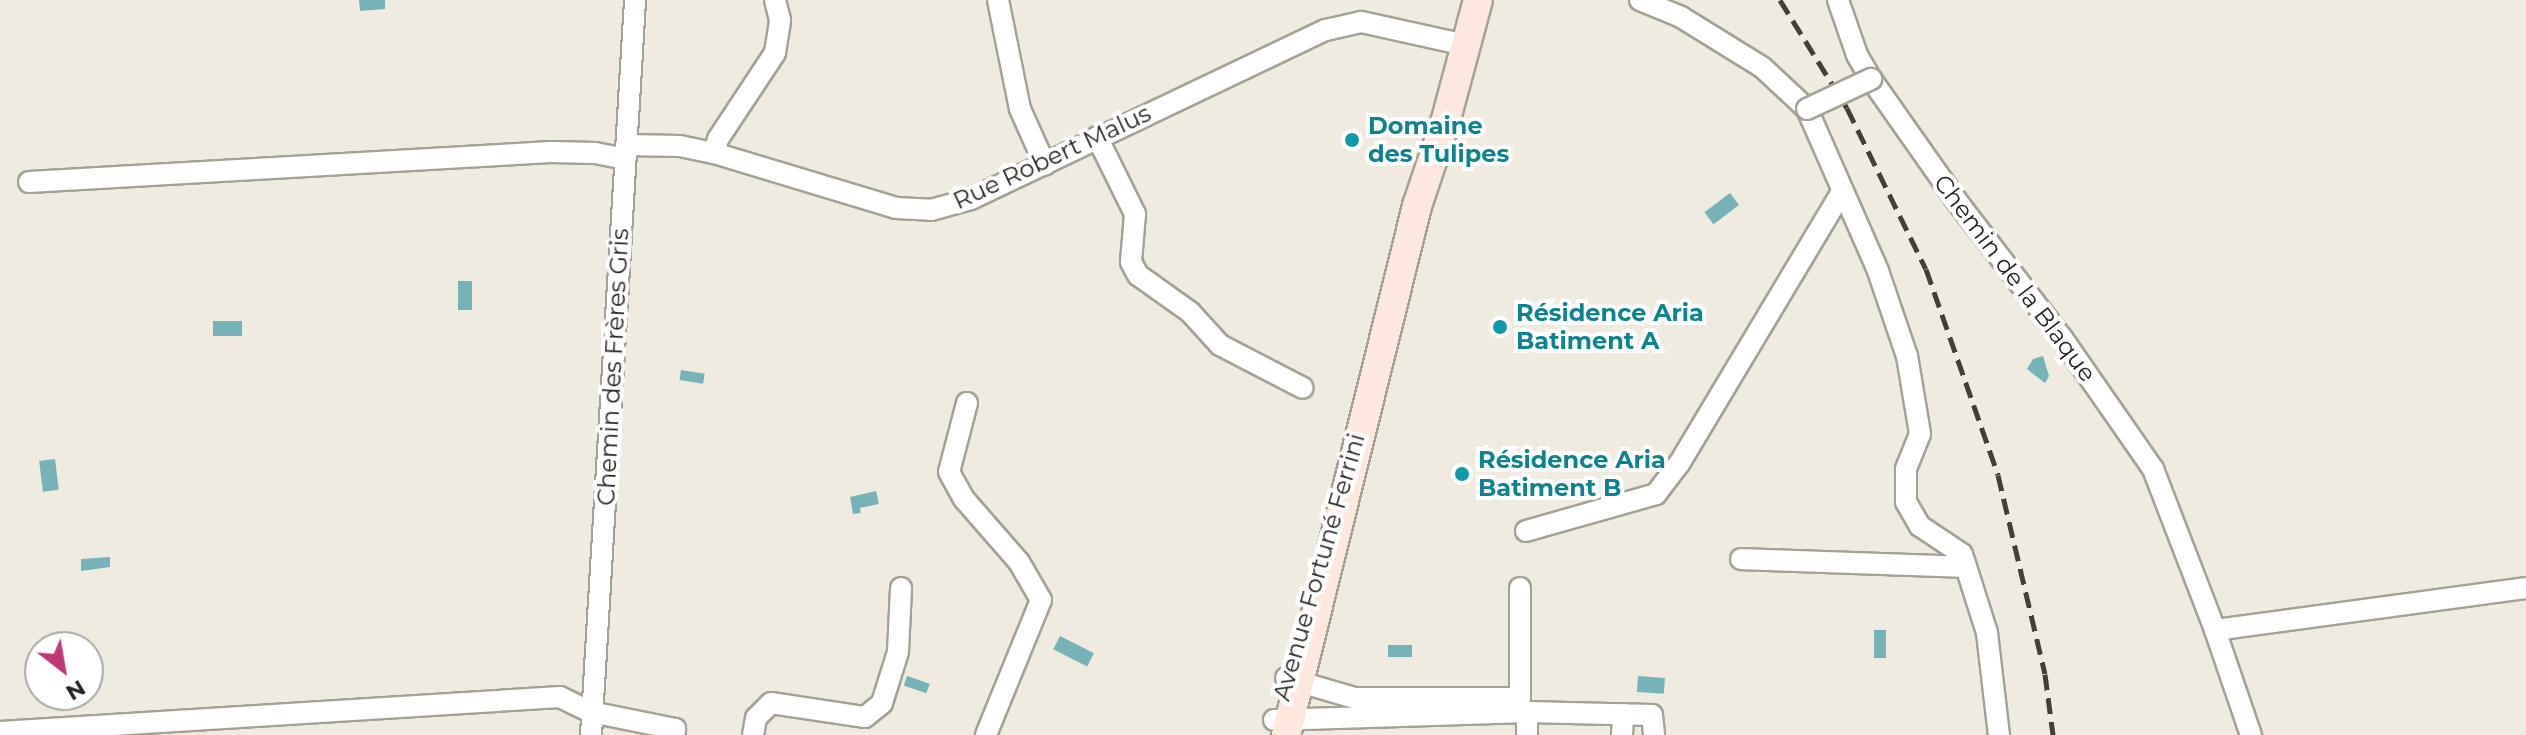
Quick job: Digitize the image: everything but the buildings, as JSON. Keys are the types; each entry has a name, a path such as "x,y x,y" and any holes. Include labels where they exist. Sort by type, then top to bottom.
{"main road":[{"name":"Avenue Fortuné Ferrini","path":"1280,727 1417,206 1445,123 1459,43 1462,0"},
{"name":"Avenue Fortuné Ferrini","path":"1459,43 1478,0"}],"street":[{"name":"Chemin des Frères Gris","path":"591,735 635,0"},
{"path":"714,153 718,139 775,53 780,20 775,0"},
{"path":"998,0 1020,109 1045,165"},
{"path":"1640,0 1681,17 1762,67 1807,109 1841,193 1878,271 1907,356 1920,434 1906,469 1906,502 1920,526 1962,554 1987,633 1999,735"},
{"name":"Chemin de la Blaque","path":"1838,0 1857,55 1871,79 1956,200 2062,338 2153,469 2215,630 2251,735"},
{"name":"Rue Robert Malus","path":"29,182 551,152 626,152 680,146 714,153 896,208 931,210 971,199 1326,30 1361,22 1459,43"},
{"path":"1807,109 1871,79"},
{"path":"1097,137 1135,214 1131,262 1138,275 1190,312 1220,345 1303,388"},
{"path":"1526,531 1656,494 1679,464 1841,193"},
{"path":"967,403 949,472 964,499 1019,562 1041,600 986,735"},
{"path":"1741,559 1966,567"},
{"path":"753,735 756,718 771,703 865,717 882,703 898,652 901,588"},
{"path":"1293,680 1355,698 1520,698 1520,588"},
{"path":"2215,630 2526,588"},
{"path":"0,732 560,697 591,712 675,729 674,735"},
{"path":"1280,727 1527,712 1623,725 1652,715 1654,735"},
{"path":"1527,712 1527,735"}],"water":[{"path":"359,0 385,0 385,9 360,11"},
{"path":"1730,193 1739,205 1713,224 1704,212"},
{"path":"458,281 472,281 472,310 458,310"},
{"path":"213,321 242,321 242,336 213,336"},
{"path":"2043,356 2049,376 2045,383 2027,369 2033,359"},
{"path":"681,370 705,374 703,384 679,380"},
{"path":"55,459 59,490 43,492 39,461"},
{"path":"876,491 879,504 860,508 861,513 853,514 850,497"},
{"path":"110,557 110,567 81,571 81,559"},
{"path":"1874,630 1886,630 1886,658 1874,658"},
{"path":"1060,636 1094,653 1087,667 1053,649"},
{"path":"1388,645 1412,645 1412,657 1388,657"},
{"path":"907,676 930,684 926,693 904,685"},
{"path":"1638,676 1665,678 1664,694 1637,692"}],"railway":[{"path":"1780,0 1847,108 1926,269 1998,475 2045,674 2053,735"}],"place":[{"name":"Domaine des Tulipes","path":"1352,140"},
{"name":"Résidence Aria Batiment A","path":"1500,327"},
{"name":"Résidence Aria Batiment B","path":"1462,474"}]}
